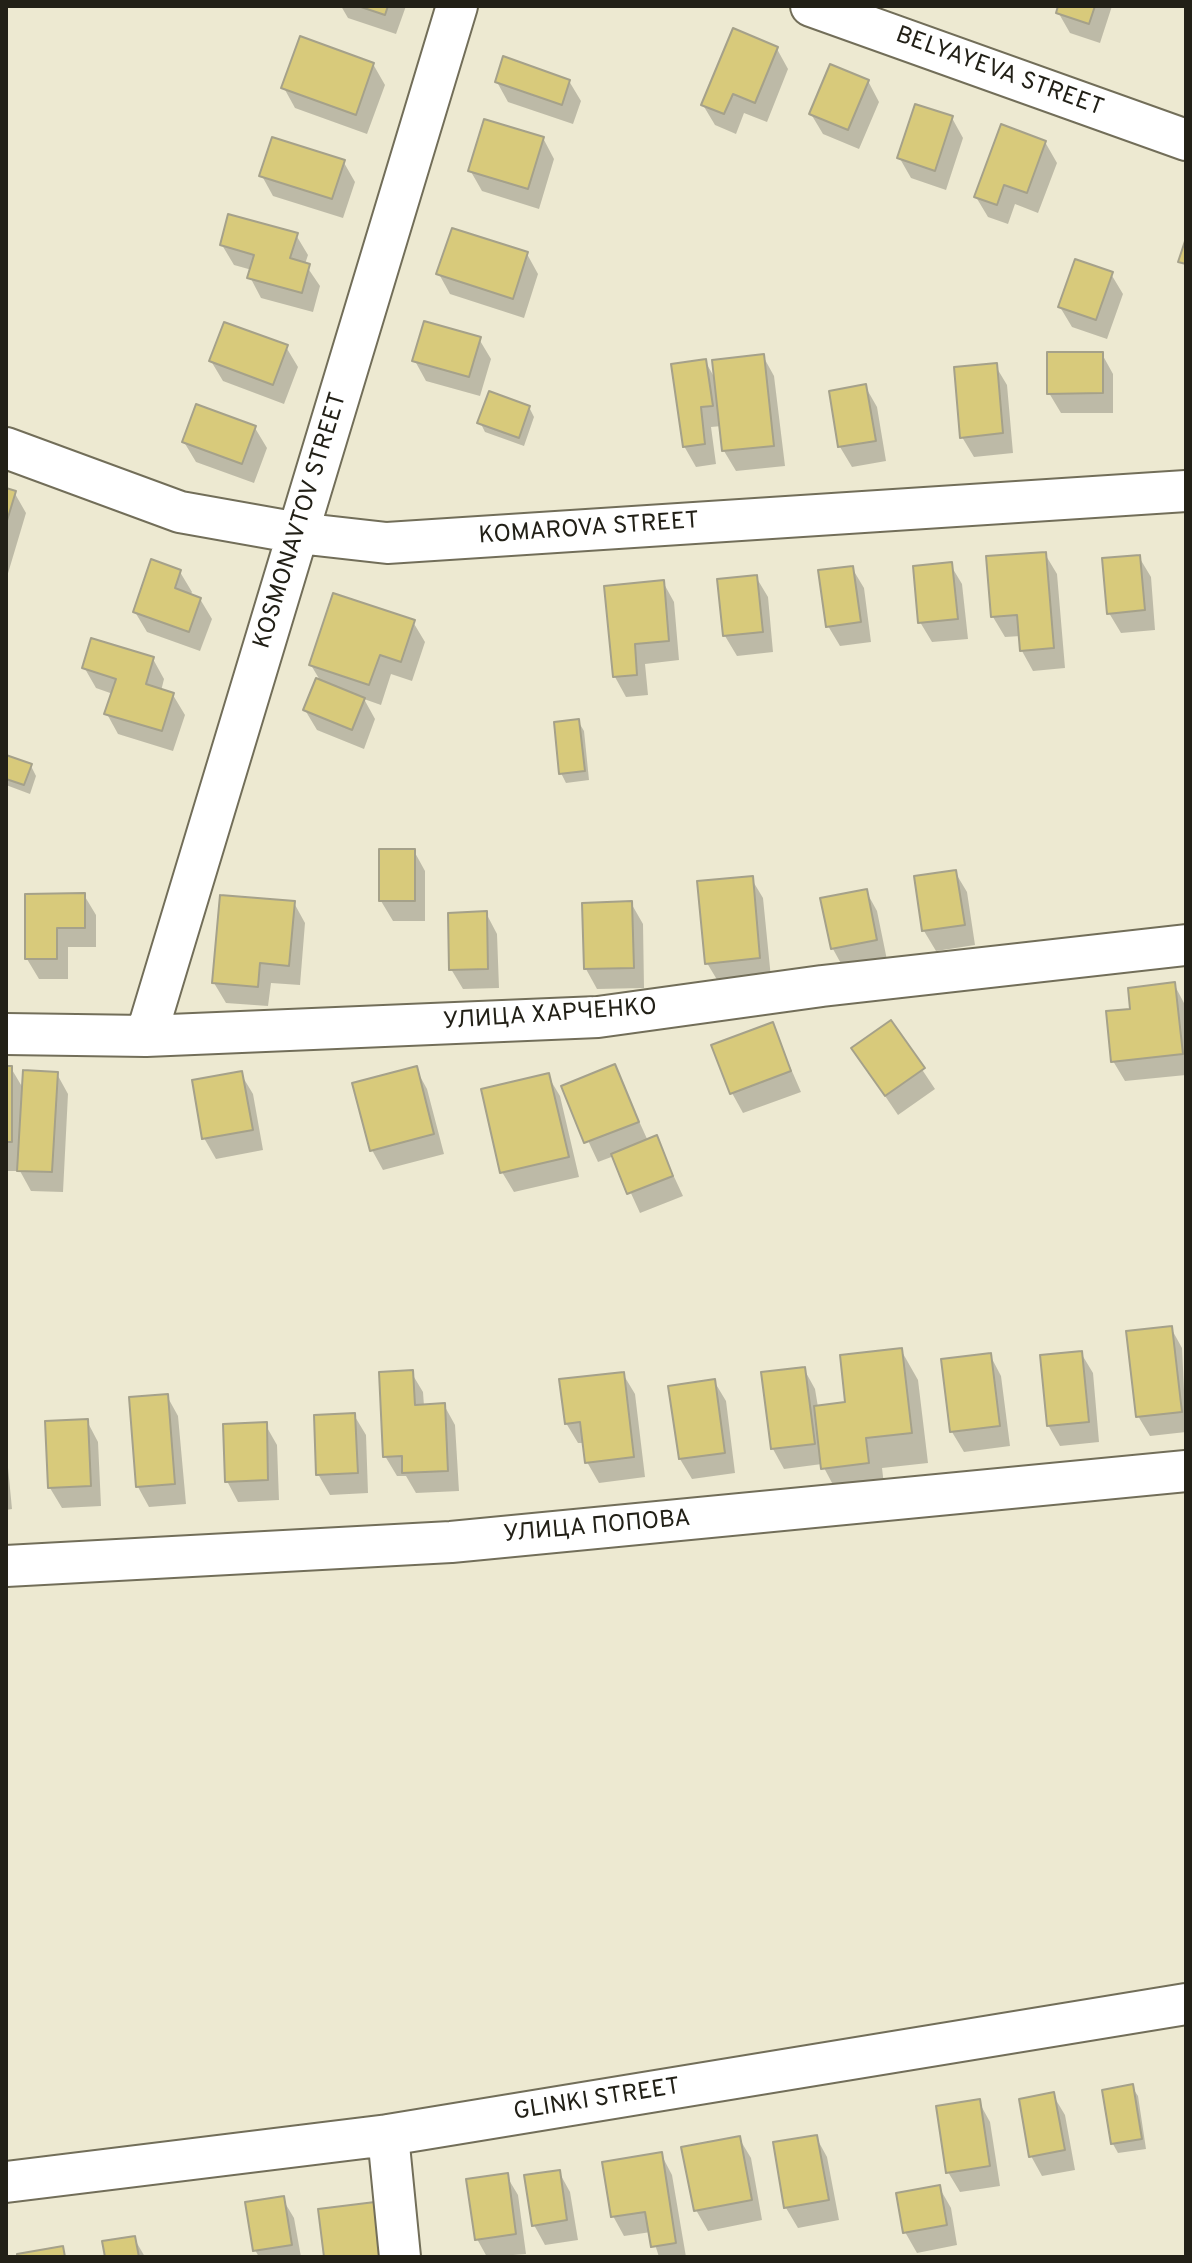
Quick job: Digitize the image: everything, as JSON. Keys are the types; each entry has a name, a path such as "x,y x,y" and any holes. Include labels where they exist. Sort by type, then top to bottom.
{"street":[{"name":"KOSMONAVTOV STREET","path":"146,1036 457,6"},
{"name":"BELYAYEVA STREET","path":"811,6 1186,140"},
{"name":"KOMAROVA STREET","path":"6,448 180,512 298,533 387,543 1186,491"},
{"name":"УЛИЦА ХАРЧЕНКО","path":"6,1034 146,1036 598,1017 822,986 1186,945"},
{"name":"УЛИЦА ПОПОВА","path":"6,1566 451,1542 1186,1471"},
{"name":"GLINKI STREET","path":"6,2182 388,2135 1186,2004"},
{"path":"388,2135 400,2257"}],"building":[{"path":"358,6 388,6 385,15"},
{"path":"1058,6 1095,6 1089,24 1056,13"},
{"path":"733,28 778,47 755,103 733,94 724,114 701,105"},
{"path":"300,36 374,63 356,115 281,88"},
{"path":"503,56 570,80 562,105 495,82"},
{"path":"830,64 869,80 848,130 809,114"},
{"path":"915,104 953,116 935,171 897,158"},
{"path":"484,119 544,137 528,189 468,171"},
{"path":"1001,124 1046,141 1027,193 1004,185 997,205 974,197"},
{"path":"272,137 345,160 332,199 259,176"},
{"path":"228,214 298,233 290,258 310,264 302,293 247,278 254,255 220,245"},
{"path":"452,228 528,252 513,299 436,274"},
{"path":"1186,238 1186,264 1178,262"},
{"path":"1075,259 1113,272 1096,320 1058,307"},
{"path":"424,321 481,337 469,377 412,361"},
{"path":"224,322 288,345 273,385 209,361"},
{"path":"1047,352 1103,352 1103,393 1047,394"},
{"path":"764,354 774,446 722,451 712,360"},
{"path":"706,359 713,406 701,407 705,444 683,447 671,364"},
{"path":"997,363 1003,433 960,438 954,367"},
{"path":"866,384 876,441 838,447 829,391"},
{"path":"489,391 530,406 519,438 477,423"},
{"path":"196,404 256,426 242,464 182,442"},
{"path":"6,488 16,491 6,524"},
{"path":"1046,552 1054,648 1020,651 1017,615 991,617 986,556"},
{"path":"1140,555 1145,610 1107,614 1102,558"},
{"path":"151,559 181,570 175,588 201,598 189,632 133,612"},
{"path":"952,562 958,619 918,623 913,566"},
{"path":"853,566 861,622 826,627 818,570"},
{"path":"757,575 763,632 723,636 717,579"},
{"path":"664,580 669,641 635,644 637,675 613,677 604,586"},
{"path":"333,593 415,620 401,662 380,655 369,685 309,665"},
{"path":"91,638 154,657 146,684 174,693 162,731 104,714 116,679 82,668"},
{"path":"316,678 365,698 352,730 303,710"},
{"path":"579,719 585,771 559,774 554,722"},
{"path":"6,755 32,764 24,785 6,779"},
{"path":"379,849 415,849 415,901 379,901"},
{"path":"956,870 965,925 922,931 914,876"},
{"path":"753,876 760,958 705,964 697,881"},
{"path":"867,889 877,940 831,949 820,898"},
{"path":"85,893 85,928 57,928 57,959 25,959 25,894"},
{"path":"220,895 295,901 289,966 260,963 258,987 212,983"},
{"path":"632,901 634,968 584,969 582,903"},
{"path":"487,911 488,969 449,970 448,913"},
{"path":"1175,982 1183,1054 1111,1062 1106,1011 1130,1009 1128,988"},
{"path":"891,1020 925,1068 885,1096 851,1048"},
{"path":"773,1022 791,1071 730,1094 711,1045"},
{"path":"615,1064 639,1122 584,1143 561,1086"},
{"path":"6,1066 12,1066 12,1142 6,1142"},
{"path":"417,1066 434,1134 370,1151 352,1083"},
{"path":"23,1070 58,1072 52,1172 17,1171"},
{"path":"242,1071 253,1130 202,1139 192,1080"},
{"path":"549,1073 569,1157 500,1173 481,1089"},
{"path":"657,1135 673,1176 627,1194 611,1154"},
{"path":"1172,1326 1182,1412 1136,1417 1126,1331"},
{"path":"902,1348 912,1433 866,1438 869,1463 821,1469 814,1406 845,1402 840,1355"},
{"path":"1082,1351 1089,1422 1047,1426 1040,1355"},
{"path":"991,1353 1000,1426 950,1432 941,1359"},
{"path":"805,1367 815,1444 771,1449 761,1372"},
{"path":"413,1370 415,1405 445,1403 448,1471 402,1473 402,1456 383,1457 379,1372"},
{"path":"624,1372 634,1457 585,1463 580,1422 565,1424 559,1379"},
{"path":"715,1379 725,1453 679,1459 668,1386"},
{"path":"168,1394 175,1484 136,1487 129,1397"},
{"path":"355,1413 358,1473 316,1475 314,1415"},
{"path":"88,1419 91,1486 48,1488 45,1421"},
{"path":"267,1422 268,1480 225,1482 223,1424"},
{"path":"1133,2084 1142,2139 1111,2144 1102,2090"},
{"path":"1054,2092 1065,2150 1029,2157 1019,2099"},
{"path":"980,2099 990,2166 946,2173 936,2106"},
{"path":"817,2135 829,2200 784,2208 773,2142"},
{"path":"740,2136 752,2200 694,2211 681,2147"},
{"path":"662,2152 676,2243 651,2247 645,2212 611,2217 602,2162"},
{"path":"560,2170 567,2220 532,2226 524,2175"},
{"path":"508,2173 516,2234 475,2240 466,2179"},
{"path":"940,2185 947,2225 903,2233 896,2193"},
{"path":"284,2196 292,2245 253,2251 245,2202"},
{"path":"375,2202 381,2257 324,2257 318,2209"},
{"path":"135,2236 139,2257 105,2257 102,2241"},
{"path":"63,2246 65,2257 17,2257 17,2254"}]}
